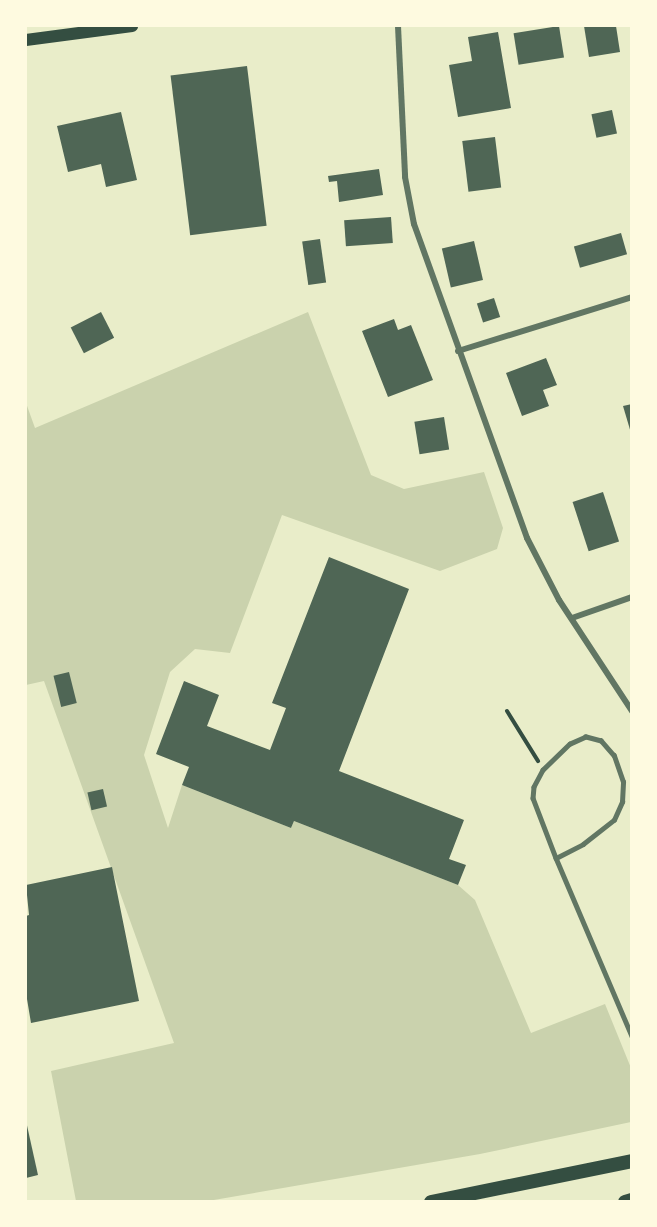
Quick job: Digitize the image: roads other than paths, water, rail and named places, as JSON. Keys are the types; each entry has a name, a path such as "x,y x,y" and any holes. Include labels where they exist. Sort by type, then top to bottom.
{"highway":[{"path":"431,1202 632,1161"},
{"path":"625,1202 632,1200"}],"main road":[{"path":"26,40 132,26"}],"street":[{"path":"398,26 408,197 414,224 458,351 539,565 632,711"},
{"path":"458,351 632,297"},
{"path":"572,618 632,597"}],"lane":[{"path":"556,858 583,843 614,820 622,802 623,782 614,756 601,741 586,737 570,744 543,770 534,787 534,798 556,858 632,1036"}]}
